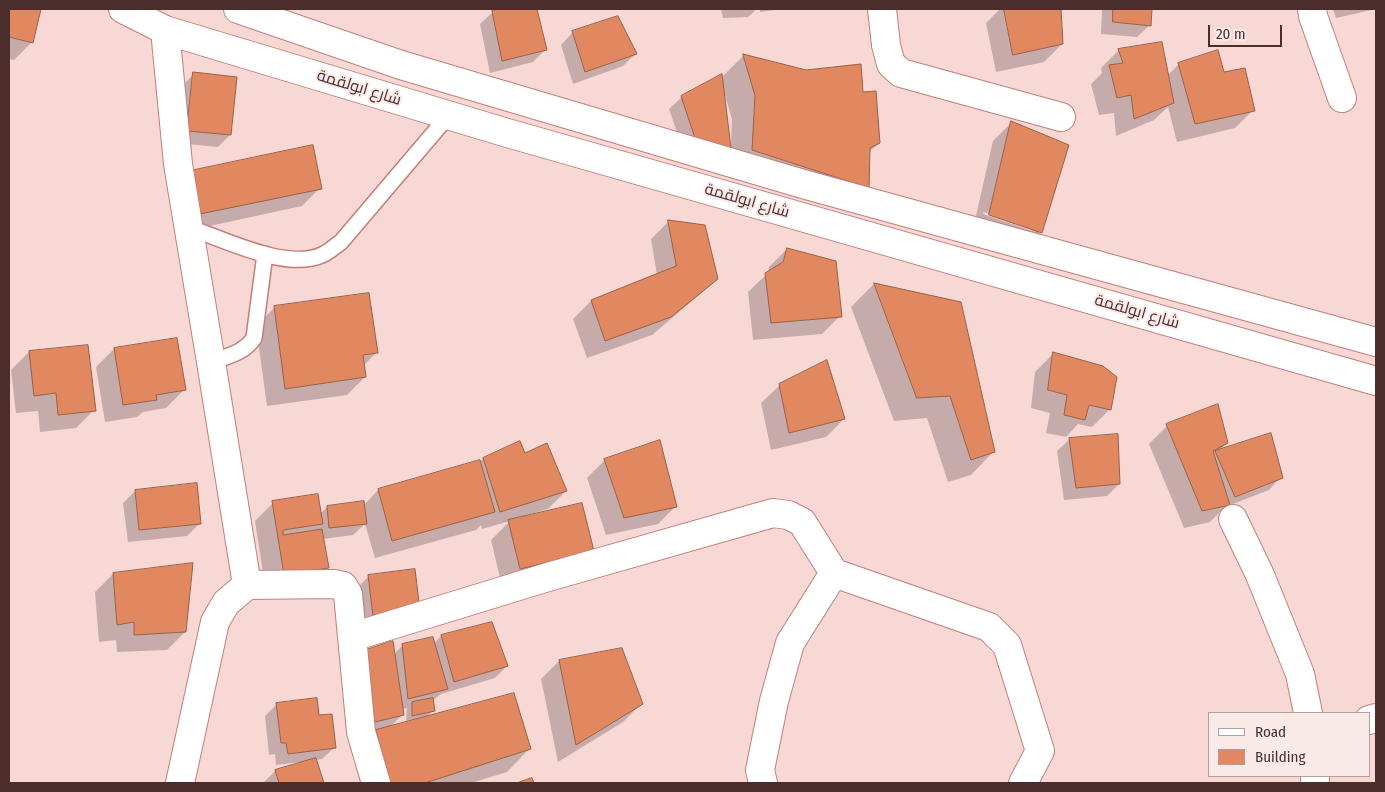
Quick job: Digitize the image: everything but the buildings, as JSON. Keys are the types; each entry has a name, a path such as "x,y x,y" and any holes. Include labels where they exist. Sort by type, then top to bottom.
{"street":[{"name":"شارع ابولقمة","path":"123,9 164,30 449,115 1376,381"},
{"name":"شارع ابولقمة","path":"238,9 401,65 803,184 1376,342"},
{"path":"882,9 886,45 891,64 901,73 1060,117"},
{"path":"1312,9 1312,16 1342,98"},
{"path":"164,30 178,164 246,584"},
{"path":"352,637 773,513 788,515 802,522 834,574 989,627 1007,645 1040,751 1023,783"},
{"path":"1233,519 1260,575 1300,674 1308,712"},
{"path":"763,783 760,770 774,701 790,643 834,574"},
{"path":"180,783 215,622 226,603 246,584 334,584 343,586 348,594 362,732 376,783"}],"lane":[{"path":"188,226 265,254 298,261 322,255 341,242 449,115"},
{"path":"211,362 242,352 254,338 265,254"}]}
